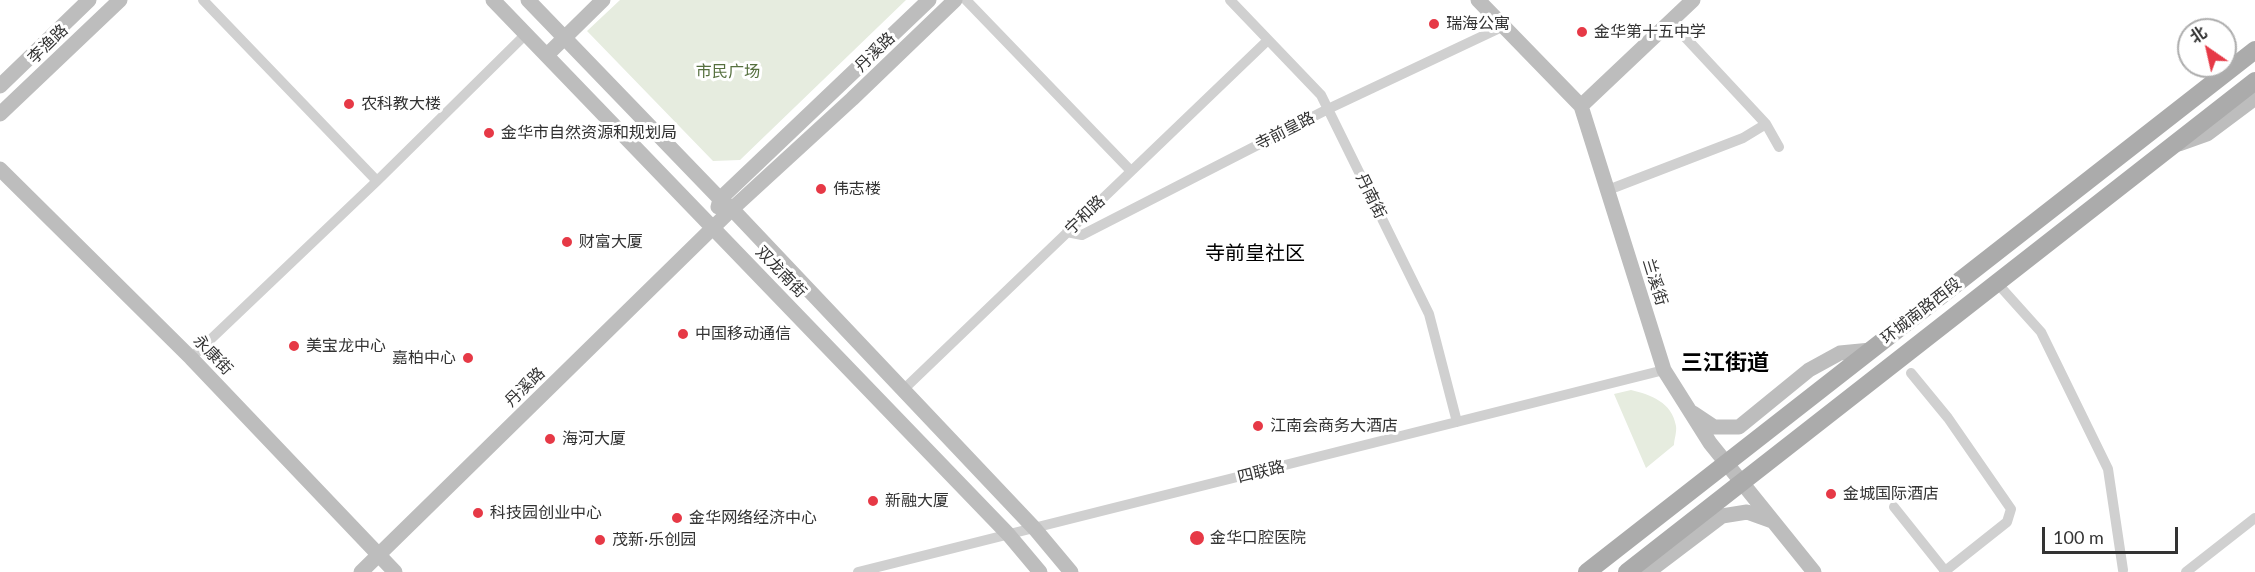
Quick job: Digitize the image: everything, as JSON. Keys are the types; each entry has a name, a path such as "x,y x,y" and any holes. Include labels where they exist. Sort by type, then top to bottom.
{"main road":[{"name":"李渔路","path":"0,86 89,0"},
{"name":"李渔路","path":"0,114 120,0"},
{"name":"双龙南街","path":"493,0 1008,534 1040,572"},
{"name":"双龙南街","path":"528,0 1035,529 1071,572"},
{"path":"547,55 603,0"},
{"name":"丹溪路","path":"726,204 929,0"},
{"name":"丹溪路","path":"726,204 859,92 955,0"},
{"name":"兰溪街","path":"1478,0 1581,105 1664,370 1725,463 1814,572"},
{"path":"1581,105 1693,0"},
{"name":"环城南路西段","path":"1587,572 2255,50"},
{"name":"环城南路西段","path":"1627,572 2255,81"},
{"path":"2170,147 2207,134 2255,98"},
{"name":"永康街","path":"0,169 191,358 394,572"},
{"path":"714,227 726,204"},
{"name":"丹溪路","path":"361,572 714,227"},
{"path":"1689,410 1714,427 1739,427 1809,370 1840,353 1871,350"},
{"path":"1633,572 1656,566 1722,516 1747,512 1775,522"}],"street":[{"path":"203,0 377,181"},
{"path":"966,0 1131,171"},
{"name":"丹南街","path":"1230,0 1321,95 1429,314 1457,422"},
{"path":"1670,21 1766,124 1779,147"},
{"name":"寺前皇路","path":"1067,232 1082,235 1328,109 1504,26"},
{"path":"191,358 377,181 526,34"},
{"name":"宁和路","path":"903,390 1268,40"},
{"path":"1608,190 1743,138 1766,124"},
{"path":"1997,282 2041,332 2108,469 2123,571"},
{"name":"四联路","path":"858,572 1664,370"},
{"path":"1894,507 1945,572 2007,522 2011,509 1948,418 1911,373"},
{"path":"2186,572 2255,518"}],"green space":[{"name":"市民广场","path":"620,0 906,0 740,160 713,161 587,31"},
{"path":"1631,390 1653,397 1665,405 1674,418 1676,426 1674,445 1646,468 1614,394"}],"place":[{"name":"瑞海公寓","path":"1434,24"},
{"name":"金华第十五中学","path":"1582,32"},
{"name":"农科教大楼","path":"349,104"},
{"name":"金华市自然资源和规划局","path":"489,133"},
{"name":"伟志楼","path":"821,189"},
{"name":"财富大厦","path":"567,242"},
{"name":"中国移动通信","path":"683,334"},
{"name":"美宝龙中心","path":"294,346"},
{"name":"嘉柏中心","path":"468,358"},
{"name":"江南会商务大酒店","path":"1258,426"},
{"name":"海河大厦","path":"550,439"},
{"name":"金城国际酒店","path":"1831,494"},
{"name":"新融大厦","path":"873,501"},
{"name":"科技园创业中心","path":"478,513"},
{"name":"金华网络经济中心","path":"677,518"},
{"name":"金华口腔医院","path":"1197,538"},
{"name":"茂新·乐创园","path":"600,540"}],"district":[{"name":"寺前皇社区","path":"1255,254"},
{"name":"三江街道","path":"1725,363"}]}
